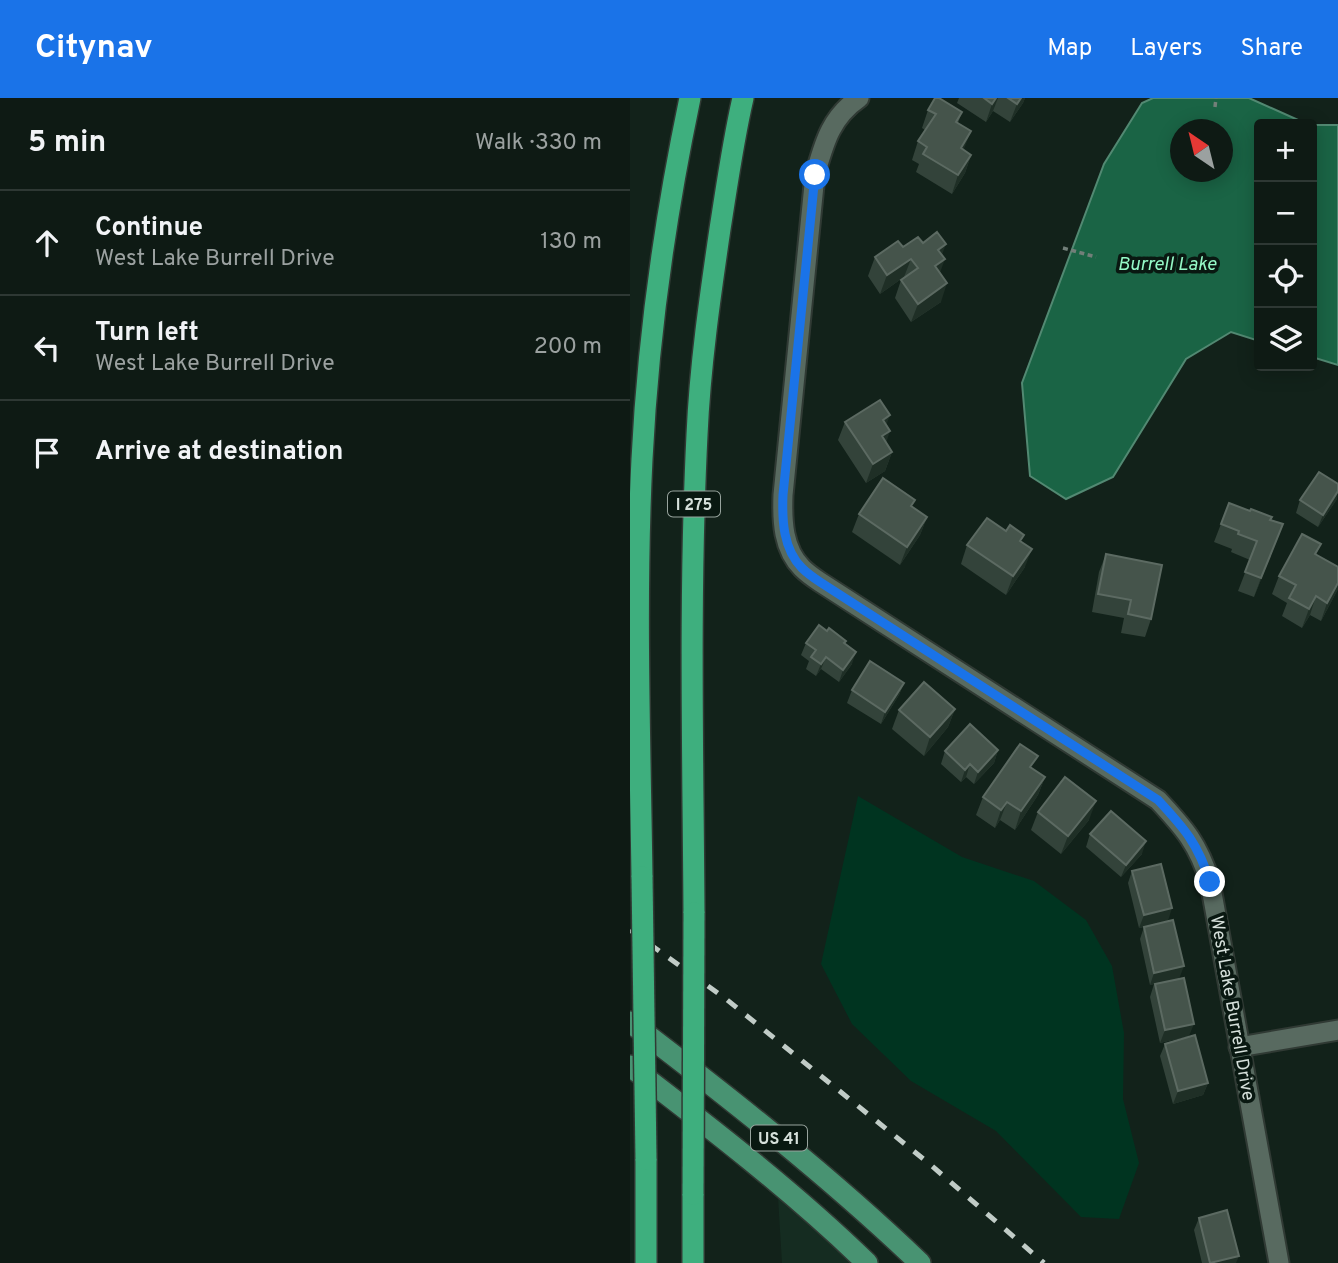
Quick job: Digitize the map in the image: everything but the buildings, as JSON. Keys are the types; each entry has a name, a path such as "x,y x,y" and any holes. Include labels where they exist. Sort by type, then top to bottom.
{"highway":[{"path":"646,1263 639,591 642,459 656,302 669,211 690,98"},
{"name":"I 275","path":"693,1263 693,557 697,432 710,300 733,141 743,98"}],"main road":[{"name":"US 41","path":"630,1022 732,1100 834,1184 920,1263"},
{"name":"US 41","path":"630,1066 775,1181 867,1263"}],"street":[{"name":"West Lake Burrell Drive","path":"859,98 846,107 827,136 815,175 783,495 782,523 789,548 801,567 820,582 1158,800 1184,827 1202,858 1210,882 1279,1263"},
{"path":"1239,1046 1338,1030"}],"path":[{"path":"1215,107 1216,98"},
{"path":"1063,248 1096,257"}],"shaded area":[{"path":"858,796 962,857 1034,881 1086,920 1112,966 1124,1033 1123,1099 1139,1163 1119,1219 1081,1217 996,1131 911,1081 852,1024 821,964"},
{"path":"778,1197 854,1263 782,1263"}],"water":[{"name":"Burrell Lake","path":"1153,98 1249,98 1296,119 1254,119 1254,339 1231,332 1186,359 1113,477 1066,499 1030,476 1022,383 1104,164 1142,103"},
{"path":"1317,125 1338,125 1338,365 1317,359"}],"railway":[{"path":"630,930 726,999 932,1166 1044,1263"}],"route":[{"path":"815,175 783,495 782,523 789,548 801,567 820,582 1158,800 1184,827 1202,858 1210,882"}]}
